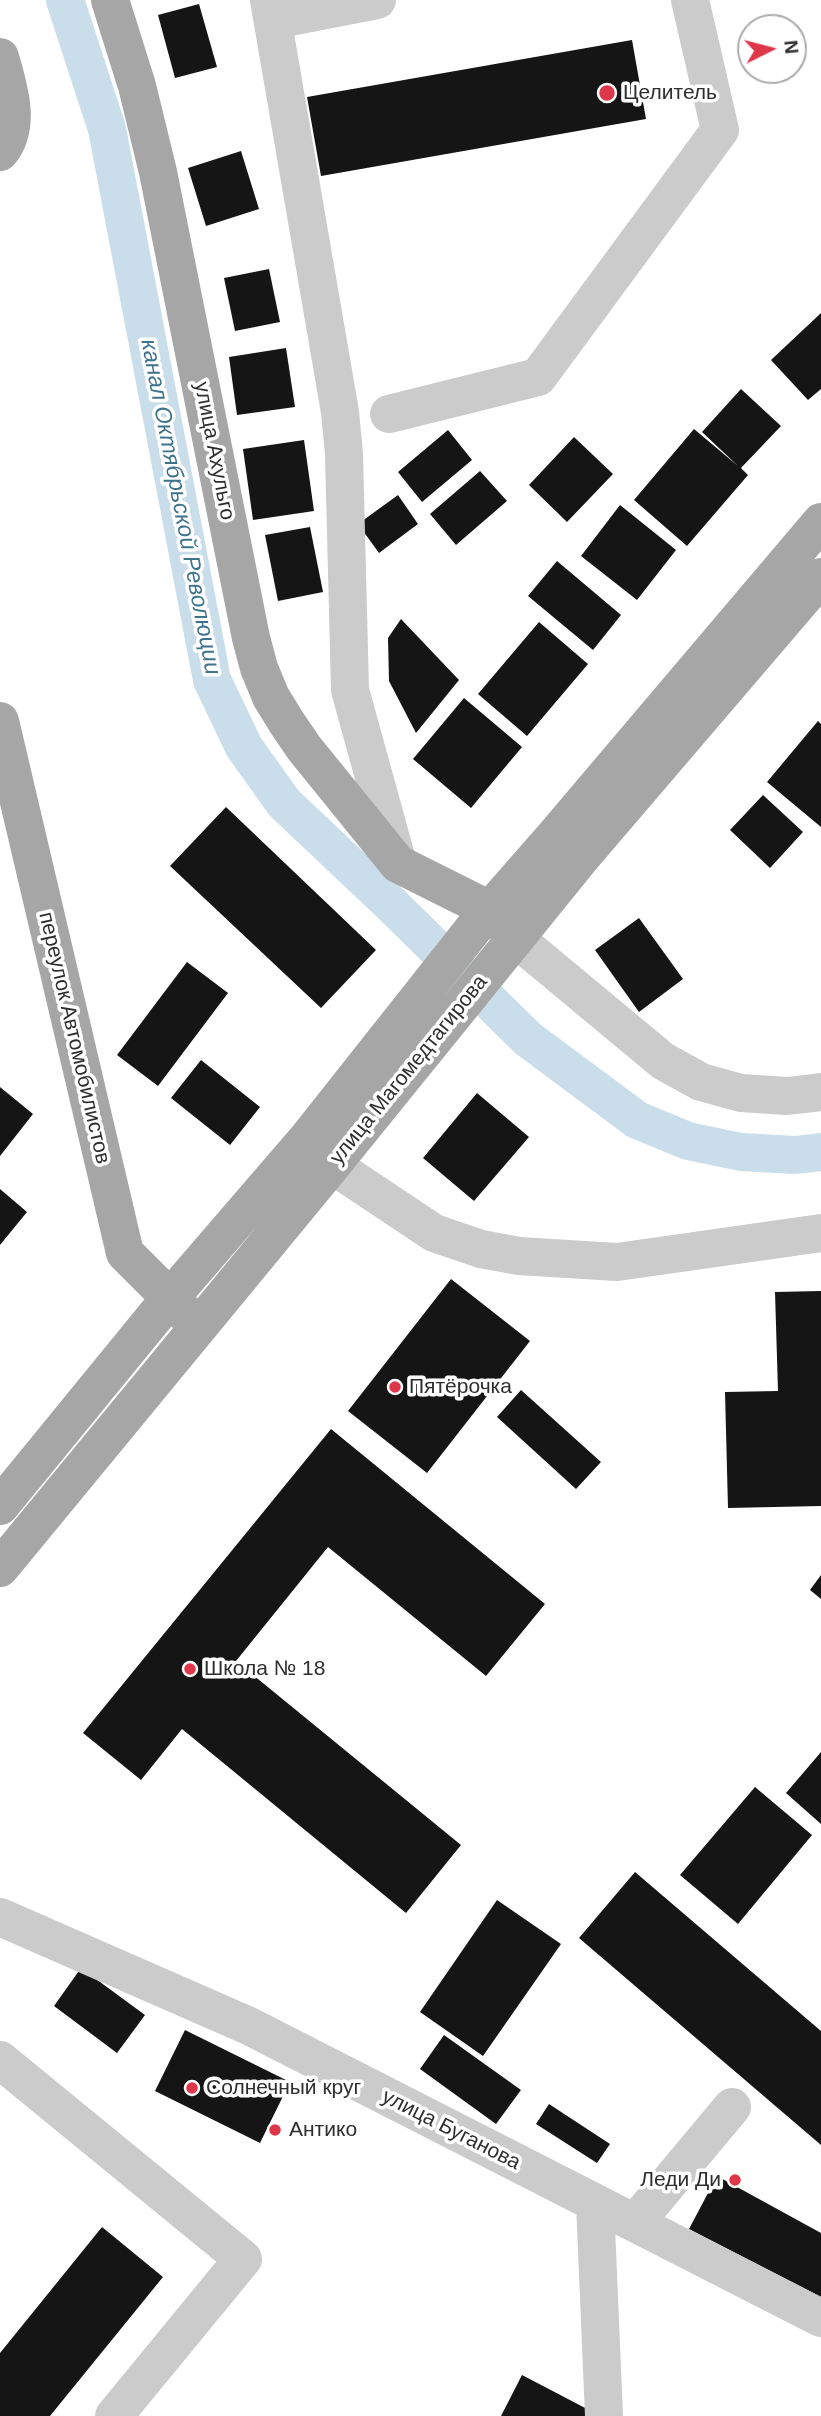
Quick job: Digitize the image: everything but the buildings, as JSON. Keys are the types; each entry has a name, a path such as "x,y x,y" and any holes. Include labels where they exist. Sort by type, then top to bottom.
{"main road":[{"name":"улица Ахульго","path":"110,0 137,86 158,172 259,668 271,697 304,748 398,864"},
{"path":"0,57 10,95 11,122 10,134 0,152"},
{"name":"улица Магомедтагирова","path":"400,1052 482,919 821,522"},
{"name":"улица Магомедтагирова","path":"0,1568 199,1327 320,1152 400,1052 508,946 821,577"},
{"name":"переулок Автомобилистов","path":"0,721 125,1254 199,1327"},
{"path":"398,864 482,919 508,946"},
{"name":"улица Магомедтагирова","path":"0,1506 170,1298 320,1152"}],"street":[{"path":"377,0 272,10 340,412 344,454 350,690 398,864"},
{"path":"388,414 538,377 720,130 690,0"},
{"path":"508,946 663,1061 701,1082 741,1093 787,1096 821,1092"},
{"path":"320,1152 434,1233 481,1249 519,1256 617,1262 821,1233"},
{"name":"улица Буганова","path":"0,1917 249,2026 821,2318"},
{"path":"0,2060 243,2259 114,2416"},
{"path":"635,2223 732,2107"},
{"path":"595,2203 604,2416"}],"waterway":[{"name":"канал Октябрьской Революции","path":"65,0 107,129 212,680 244,747 284,803 528,1039 637,1120 688,1141 741,1152 795,1155 821,1152"}],"place":[{"name":"Целитель","path":"607,93"},
{"name":"Пятёрочка","path":"395,1387"},
{"name":"Школа № 18","path":"190,1669"},
{"name":"Солнечный круг","path":"192,2088"},
{"name":"Антико","path":"275,2130"},
{"name":"Леди Ди","path":"735,2180"}]}
